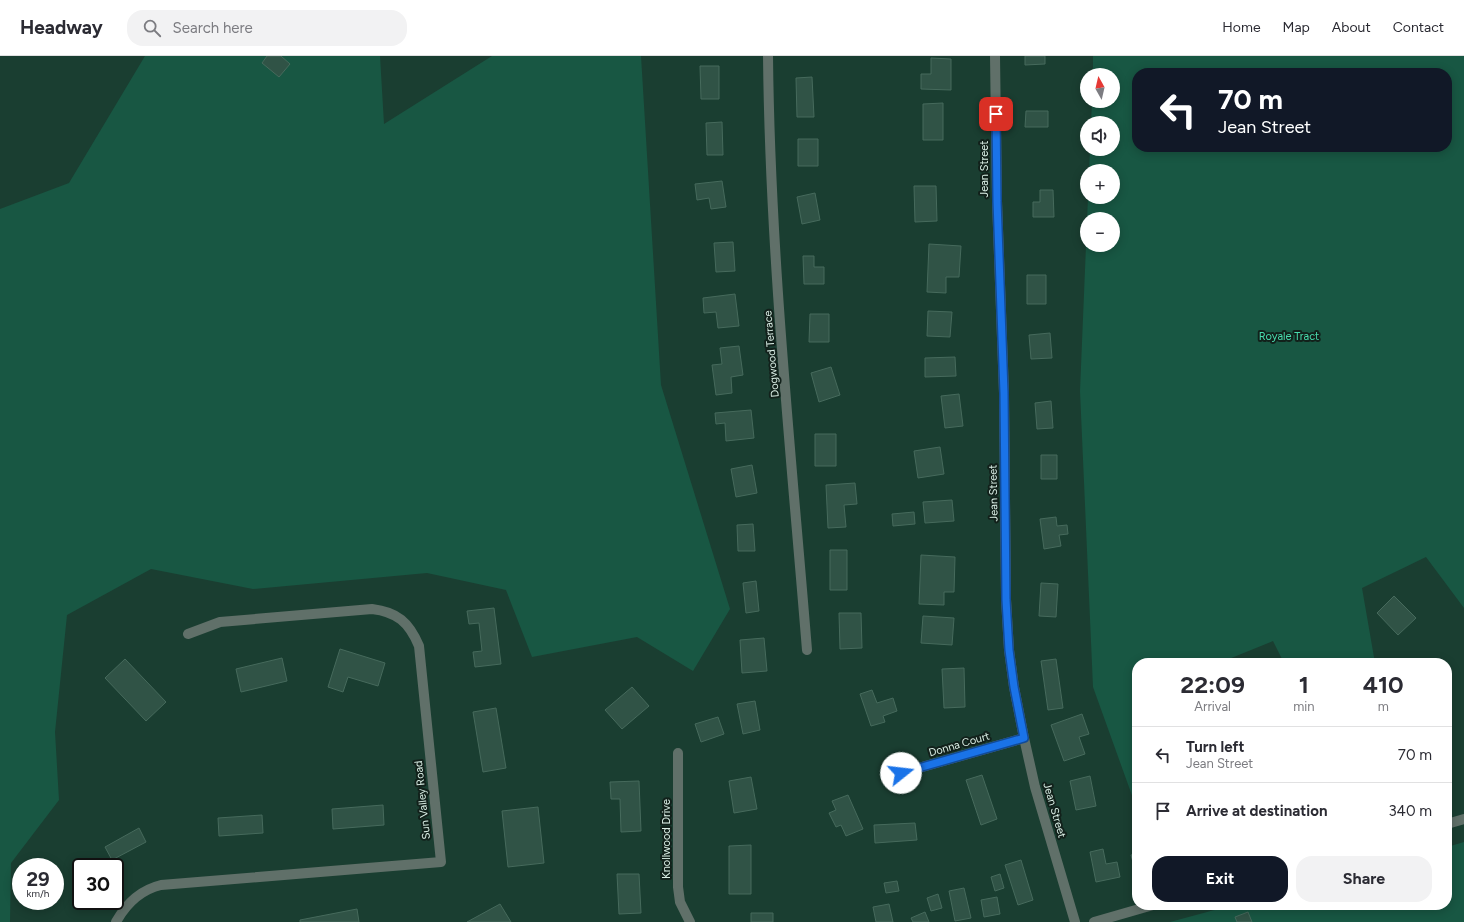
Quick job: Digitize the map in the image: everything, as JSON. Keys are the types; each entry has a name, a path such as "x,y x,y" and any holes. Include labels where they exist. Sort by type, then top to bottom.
{"street":[{"name":"Dogwood Terrace","path":"768,56 769,136 774,246 807,650"},
{"name":"Jean Street","path":"995,56 997,201 1004,393 1006,600 1009,650 1014,687 1035,787 1075,922"},
{"name":"Sun Valley Road","path":"116,922 132,900 144,891 161,885 441,862 419,646 414,634 406,623 396,615 385,610 372,609 220,622 188,634"},
{"name":"Donna Court","path":"901,773 1024,738"},
{"name":"Knollwood Drive","path":"678,753 678,887 680,902 690,922"},
{"path":"1452,823 1464,819"},
{"path":"1094,922 1136,910"}],"green space":[{"path":"145,56 380,56 384,124 492,56 641,56 661,385 730,609 693,671 637,637 532,657 506,590 427,573 253,589 151,569 67,615 55,732 59,800 15,858 12,858 10,922 0,922 0,209 69,183"},
{"name":"Royale Tract","path":"1093,56 1464,56 1464,608 1426,557 1362,588 1374,658 1282,658 1273,641 1231,658 1132,658 1132,795 1093,687 1080,391 1086,252 1120,252 1120,212 1087,212 1088,204 1120,204 1120,164 1089,164 1090,156 1120,156 1120,116 1091,116 1092,108 1120,108 1120,68 1093,68"},
{"path":"1464,842 1464,922 1170,922 1214,910 1452,910 1452,846"}],"building":[{"path":"267,56 281,56 290,64 279,77 262,63"},
{"path":"1025,56 1045,56 1045,64 1025,65"},
{"path":"931,58 951,59 951,90 921,89 921,74 931,74"},
{"path":"700,66 719,66 719,99 701,99"},
{"path":"812,77 814,117 797,117 796,78"},
{"path":"943,103 943,140 923,140 923,104"},
{"path":"1026,111 1048,111 1048,127 1025,127"},
{"path":"722,122 723,155 707,155 706,123"},
{"path":"798,139 818,139 818,166 798,166"},
{"path":"722,181 726,207 711,209 709,198 697,200 695,184"},
{"path":"914,186 936,186 937,221 915,222"},
{"path":"1040,190 1053,190 1054,217 1033,217 1033,202 1040,202"},
{"path":"815,193 820,220 802,224 797,197"},
{"path":"733,242 735,271 716,272 714,243"},
{"path":"929,244 961,246 959,277 946,277 946,293 927,292"},
{"path":"803,256 814,256 814,267 824,267 824,284 804,284"},
{"path":"1027,275 1046,275 1046,304 1027,304"},
{"path":"735,294 739,326 718,328 716,312 704,313 703,298"},
{"path":"928,311 952,312 950,337 927,336"},
{"path":"810,314 829,314 829,342 809,342"},
{"path":"1050,333 1052,358 1031,359 1029,335"},
{"path":"739,346 743,375 731,377 732,393 716,395 712,365 722,364 720,348"},
{"path":"955,357 956,376 925,377 925,358"},
{"path":"831,367 840,395 819,402 811,373"},
{"path":"959,394 963,426 945,428 941,396"},
{"path":"1051,401 1053,428 1037,429 1035,403"},
{"path":"751,410 754,438 726,441 725,423 716,424 715,413"},
{"path":"815,434 836,434 836,466 815,466"},
{"path":"940,447 944,474 918,478 914,451"},
{"path":"1041,455 1057,455 1057,479 1041,479"},
{"path":"752,465 757,493 736,497 731,469"},
{"path":"855,483 857,504 844,505 846,527 828,528 826,485"},
{"path":"952,500 954,521 925,523 923,502"},
{"path":"914,512 915,524 893,526 892,514"},
{"path":"1056,517 1057,526 1067,525 1068,534 1059,535 1061,546 1044,549 1040,519"},
{"path":"753,524 755,551 738,551 737,525"},
{"path":"830,550 847,550 847,590 830,590"},
{"path":"921,555 955,557 954,592 944,592 944,605 919,604"},
{"path":"756,581 759,611 746,613 743,583"},
{"path":"1041,583 1058,584 1056,617 1039,616"},
{"path":"1394,596 1416,618 1398,635 1377,613"},
{"path":"494,608 501,664 475,667 473,652 482,651 479,623 469,624 467,611"},
{"path":"839,613 861,613 862,648 840,649"},
{"path":"923,616 954,618 952,645 921,643"},
{"path":"764,638 767,671 742,673 740,640"},
{"path":"340,649 385,663 378,686 348,677 343,692 328,687"},
{"path":"282,658 287,681 241,692 236,669"},
{"path":"125,659 166,702 146,721 105,678"},
{"path":"1056,659 1063,708 1048,710 1041,661"},
{"path":"964,668 965,707 944,708 942,669"},
{"path":"632,687 649,706 622,729 605,710"},
{"path":"872,690 877,703 893,698 897,711 883,716 885,722 871,726 860,694"},
{"path":"755,701 760,730 743,734 737,704"},
{"path":"496,708 506,768 483,772 473,712"},
{"path":"1082,714 1089,734 1079,737 1085,754 1064,761 1051,725"},
{"path":"718,717 724,734 701,742 695,724"},
{"path":"982,775 997,819 981,825 966,780"},
{"path":"1090,776 1096,806 1076,810 1070,781"},
{"path":"751,777 757,809 734,813 729,781"},
{"path":"639,781 641,831 621,832 620,799 611,799 610,782"},
{"path":"848,795 863,829 846,836 841,825 836,827 829,813 836,810 832,801"},
{"path":"383,805 384,825 333,829 332,809"},
{"path":"538,807 544,863 508,867 502,811"},
{"path":"262,815 263,833 219,836 218,818"},
{"path":"915,823 917,840 875,843 874,825"},
{"path":"139,828 146,842 116,858 111,858 105,847"},
{"path":"751,845 751,894 729,894 729,846"},
{"path":"1103,849 1106,864 1117,862 1120,877 1096,882 1090,852"},
{"path":"1021,860 1033,900 1018,905 1005,865"},
{"path":"617,874 639,874 641,913 619,914"},
{"path":"1000,874 1004,888 995,891 991,877"},
{"path":"897,881 899,891 886,893 884,883"},
{"path":"964,888 971,918 955,921 949,891"},
{"path":"938,894 942,908 931,911 927,898"},
{"path":"997,897 1000,914 984,917 981,900"},
{"path":"500,904 511,922 467,922"},
{"path":"889,904 893,922 876,922 873,907"},
{"path":"357,909 359,922 300,922 300,920"},
{"path":"925,912 929,922 913,922 911,918"},
{"path":"1248,912 1252,922 1237,922 1235,917"},
{"path":"751,913 773,913 773,922 751,922"}],"route":[{"path":"901,773 1024,738 1014,687 1009,650 1006,600 1004,393 997,201 996,114"}]}
